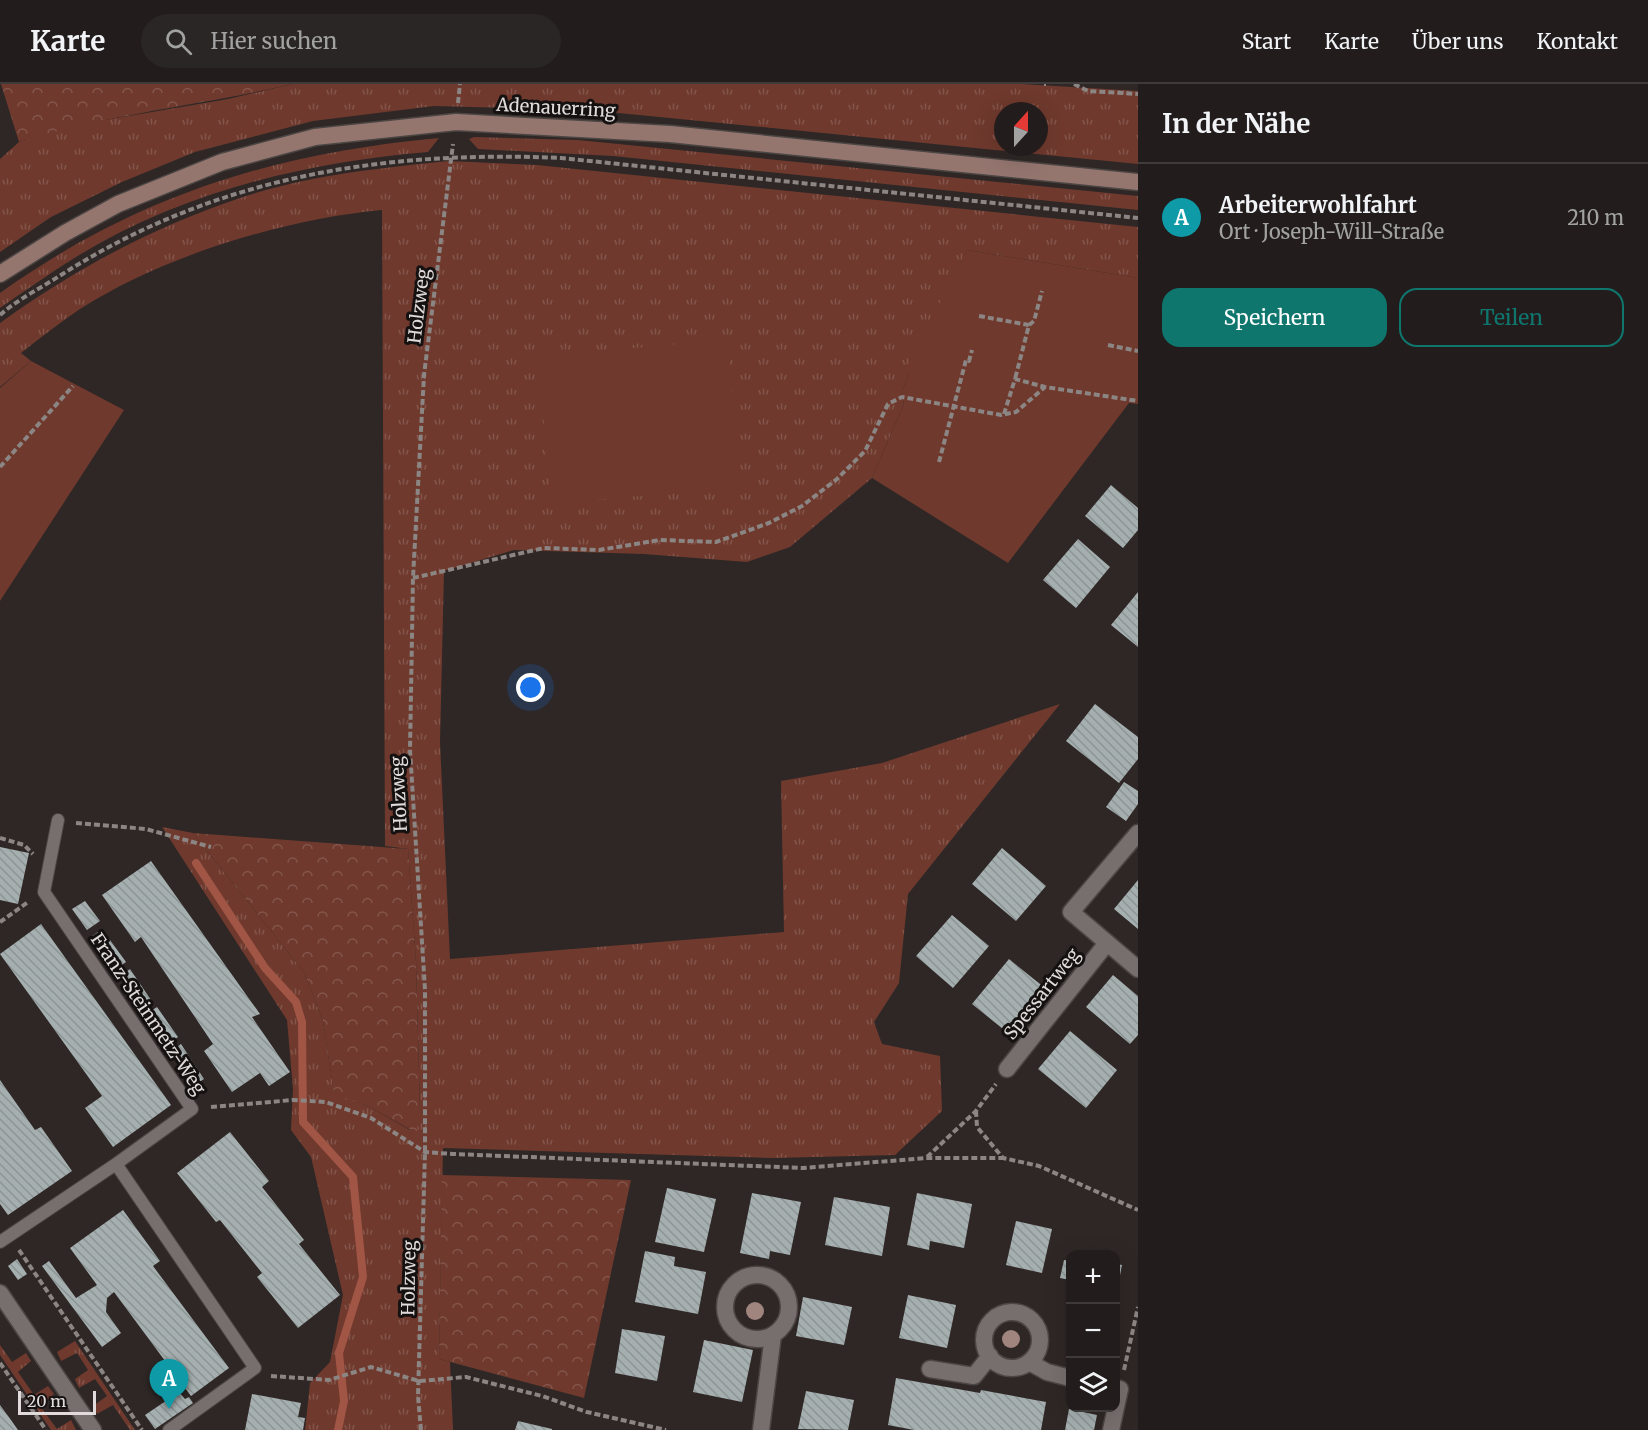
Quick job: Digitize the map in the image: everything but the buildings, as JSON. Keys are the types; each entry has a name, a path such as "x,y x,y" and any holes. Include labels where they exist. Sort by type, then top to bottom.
{"main road":[{"name":"Adenauerring","path":"0,274 64,233 118,204 222,162 315,137 456,122 670,134 1138,182"}],"street":[{"name":"Spessartweg","path":"1138,833 1071,912 1138,969"},
{"name":"Spessartweg","path":"1007,1069 1107,943"},
{"path":"0,1293 93,1430"},
{"path":"1016,1312 1032,1320 1040,1337 1039,1347 1029,1362 1021,1366 1004,1367 990,1356 985,1348 986,1330 998,1316 1016,1312"},
{"path":"761,1430 773,1335"},
{"path":"930,1369 974,1376 990,1356"},
{"path":"1029,1362 1047,1372 1066,1377"},
{"path":"1111,1430 1114,1412"}],"lane":[{"path":"44,892 57,825"},
{"name":"Franz-Steinmetz-Weg","path":"4,1239 116,1164 192,1109 44,892"},
{"path":"116,1164 255,1368 169,1430"}],"path":[{"path":"1074,84 1088,90 1138,94"},
{"path":"0,315 109,244 217,198 303,175 357,166 451,157 501,155 561,158 1138,218"},
{"name":"Holzweg","path":"421,1430 419,1381 425,1152 425,990 410,750 413,578 424,375 451,157"},
{"path":"1004,415 1029,325 1034,321 1042,291"},
{"path":"979,316 1029,325"},
{"path":"1108,345 1138,351"},
{"path":"939,462 966,360 969,361 972,350"},
{"path":"1015,379 1045,387 1138,401"},
{"path":"0,467 74,387"},
{"path":"413,578 544,548 599,550 660,540 716,542 769,523 802,506 837,479 865,452 888,404 902,397 1004,415 1017,412 1045,387"},
{"path":"57,825 79,821 146,829 211,847"},
{"path":"0,838 24,844 35,856 50,860"},
{"path":"0,922 44,892"},
{"path":"926,1158 976,1111 1007,1069"},
{"path":"192,1109 293,1100 326,1102 371,1118 425,1152 803,1168 926,1158 1003,1158 1039,1166 1138,1210"},
{"path":"976,1111 977,1127 1003,1158"},
{"path":"4,1239 142,1430"},
{"path":"1120,1380 1138,1307"},
{"path":"0,1363 46,1430"},
{"path":"255,1368 268,1376 328,1380 358,1369 384,1369 419,1381 466,1377 542,1396 587,1412 666,1430"}],"green space":[{"path":"1,84 293,84 87,124 19,142"},
{"path":"293,84 1022,84 1138,91 1138,164 1048,155 1048,102 994,102 994,150 588,110 434,106 313,121 195,152 122,182 51,217 0,252 0,159 19,142 70,126 228,99"},
{"path":"474,137 578,140 1138,196 1138,210 613,156 478,149 469,139"},
{"path":"439,138 428,152 336,163 291,172 202,198 117,234 76,257 0,308 0,293 51,259 155,205 263,168 378,145"},
{"path":"448,161 537,165 1138,227 1138,278 967,250 909,373 901,394 904,404 872,478 790,547 747,562 644,554 514,550 444,571 440,742 450,959 784,932 781,781 882,763 1060,704 908,894 899,983 874,1022 882,1044 940,1056 942,1111 895,1155 773,1158 443,1148 439,1359 450,1362 453,1430 305,1430 310,1383 330,1362 343,1295 311,1157 291,1130 293,1089 287,1020 162,827 193,833 304,972 323,1021 334,1093 368,1106 410,1130 420,1111 416,961 408,849 385,846 382,210 265,231 225,243 148,272 80,309 42,336 21,353 31,361 0,387 0,323 58,284 118,250 181,220 246,196 321,178"},
{"path":"967,250 1138,278 1138,404 1129,403 1008,563 872,478 904,404 901,394 909,373 906,368"},
{"path":"728,340 740,488 551,503 538,356"},
{"path":"31,361 124,410 0,601 0,388"},
{"path":"193,833 408,849 416,961 420,1111 417,1131 411,1130 368,1106 334,1094 323,1021 304,972"},
{"path":"442,1175 631,1180 584,1398 439,1359"},
{"path":"75,1341 135,1430 130,1430 113,1405 97,1414 93,1406 107,1396 95,1379 79,1388 75,1379 88,1370 77,1353 61,1361 57,1352"},
{"path":"0,1345 12,1362 26,1353 31,1361 18,1372 34,1395 48,1386 54,1394 40,1406 57,1429 71,1420 76,1430 51,1430 0,1355"}],"waterway":[{"path":"196,863 265,968 296,1002 302,1022 303,1122 353,1177 363,1277 339,1353 344,1401 338,1430"}],"place":[{"name":"Arbeiterwohlfahrt","path":"169,1409"}]}
